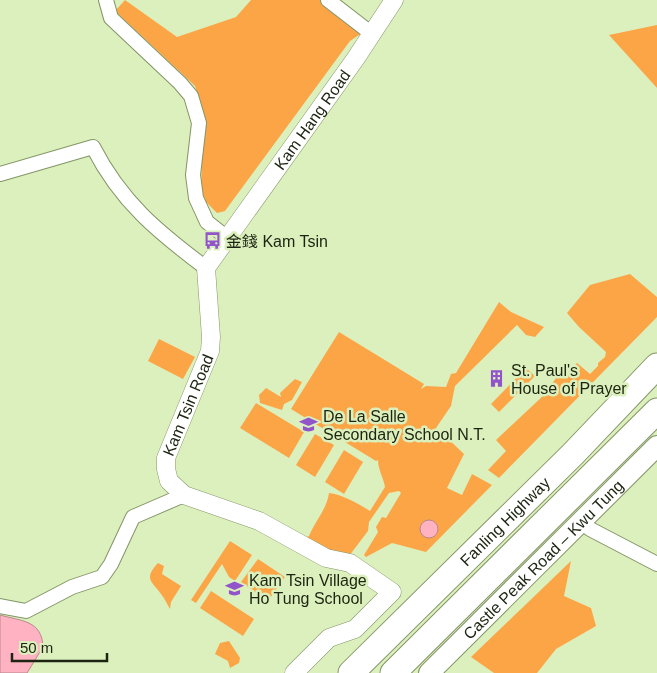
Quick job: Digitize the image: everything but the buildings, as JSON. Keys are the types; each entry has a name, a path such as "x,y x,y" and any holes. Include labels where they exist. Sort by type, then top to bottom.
{"highway":[{"name":"Fanling Highway","path":"351,673 573,454 657,366"},
{"name":"Fanling Highway","path":"394,673 657,411"}],"main road":[{"name":"Castle Peak Road – Kwu Tung","path":"429,673 657,446"}],"street":[{"path":"0,174 93,147 122,194 152,226 206,268 226,237 208,222 196,198 193,174 199,123 191,96 180,83 111,18 106,0"},
{"path":"328,0 372,34"},
{"name":"Kam Hang Road","path":"226,237 372,34 394,0"},
{"name":"Kam Tsin Road","path":"184,496 169,481 166,458 210,351 212,337 206,268"},
{"path":"0,606 26,611 72,587 102,577 111,564 133,517 184,496 259,521 326,558 350,562 392,592 355,628 329,638 294,673"},
{"path":"582,522 590,529 657,564"}],"shaded area":[{"path":"125,0 177,37 236,17 251,0 321,0 362,33 350,41 225,211 217,213 201,197 203,110 195,86 115,11"},
{"path":"657,25 657,88 609,35"},
{"path":"630,274 657,297 657,317 499,478 488,470 506,451 496,440 545,394 556,378 566,374 577,363 590,374 605,357 606,352 567,313 590,285"},
{"path":"499,302 511,312 544,327 535,337 526,335 517,325 455,386 451,406 436,428 433,441 437,436 443,434 464,454 447,488 462,495 472,474 492,485 426,552 392,543 366,557 364,555 378,532 376,527 382,517 386,518 401,493 399,491 389,493 369,522 368,531 349,556 341,557 305,538 309,536 323,510 329,493 344,497 370,511 385,487 378,460 376,461 291,409 339,332 424,384 421,389 426,386 446,387 451,374 456,373"},
{"path":"159,339 195,357 183,379 148,361"},
{"path":"526,368 535,376 499,412 491,404"},
{"path":"295,379 302,382 292,400 284,404 282,410 260,403 259,395 266,388 281,397 280,393"},
{"path":"256,403 304,432 289,458 240,428"},
{"path":"315,434 334,445 315,477 296,465"},
{"path":"344,450 363,462 344,494 325,482"},
{"path":"425,520 433,520 438,525 436,536 425,538 420,533 420,525"},
{"path":"230,541 252,555 235,581 229,577 222,564 196,603 191,600"},
{"path":"258,559 285,577 268,601 241,582"},
{"path":"571,561 564,596 591,608 596,626 556,649 537,673 494,673 471,657"},
{"path":"158,563 164,566 162,574 181,586 171,602 170,609 150,580 153,568"},
{"path":"211,591 254,619 243,636 200,608"},
{"path":"0,615 29,623 39,631 43,647 27,673 0,673"},
{"path":"229,641 240,658 239,663 230,668 228,661 215,654 220,643"}],"place":[{"name":"金錢 Kam Tsin","path":"212,241"},
{"name":"St. Paul's House of Prayer","path":"497,379"},
{"name":"De La Salle Secondary School N.T.","path":"309,425"},
{"name":"Kam Tsin Village Ho Tung School","path":"235,589"}]}
